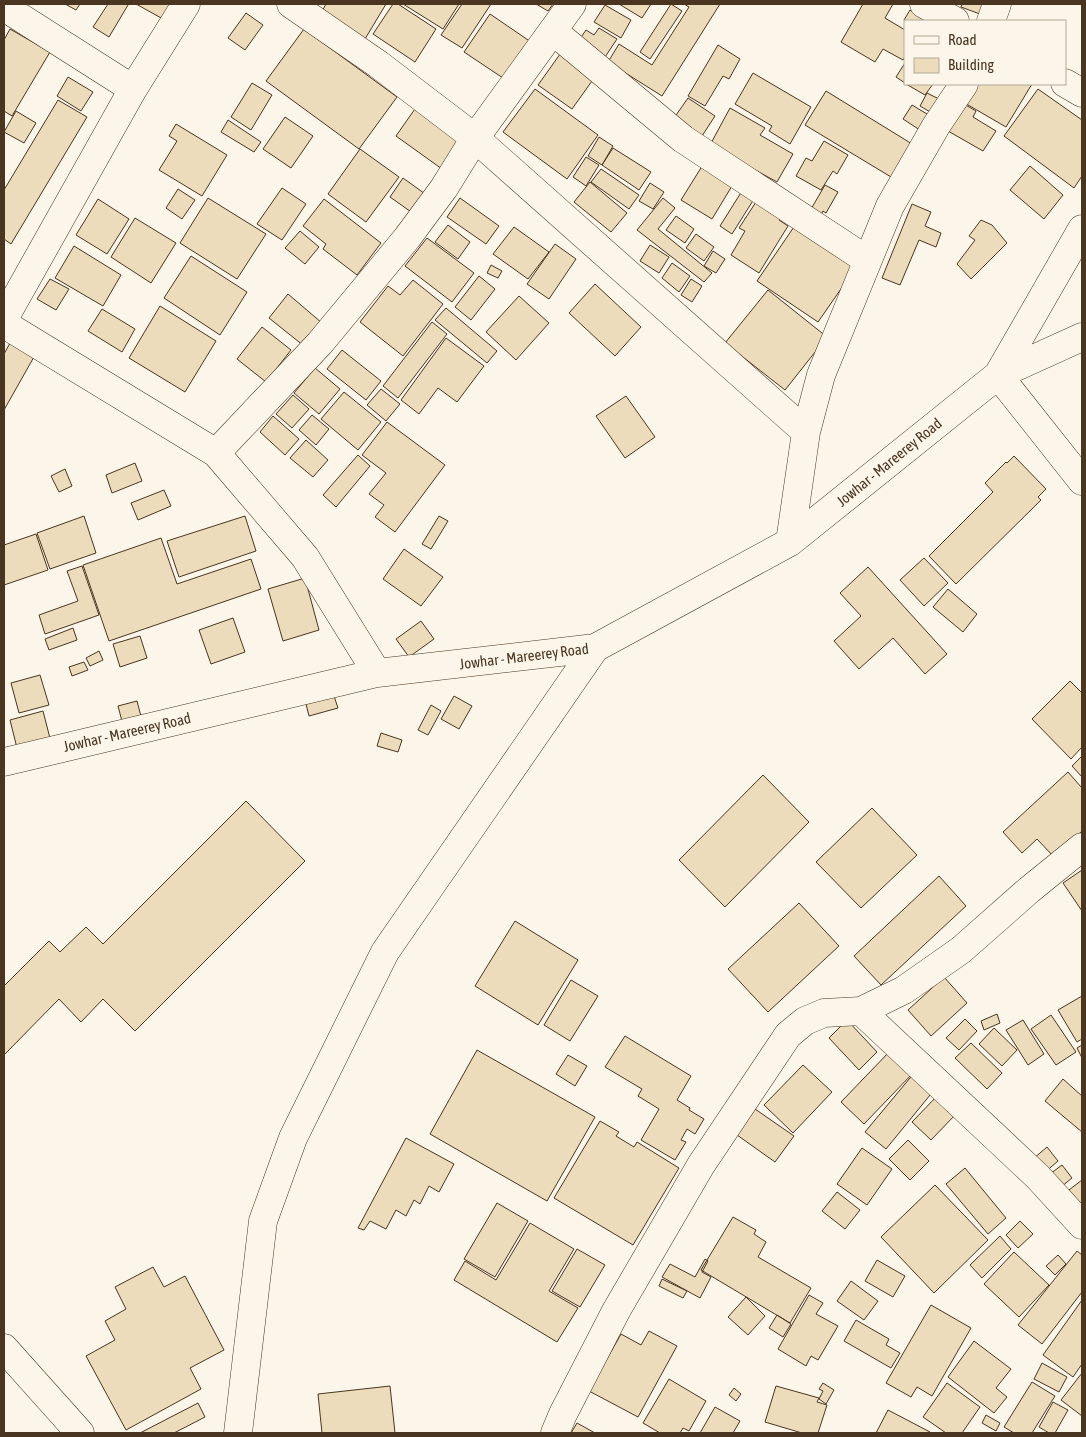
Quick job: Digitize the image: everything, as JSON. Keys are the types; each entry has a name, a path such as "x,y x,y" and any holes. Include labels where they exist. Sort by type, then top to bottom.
{"street":[{"path":"4,319 133,90 186,4"},
{"path":"291,4 378,64 475,138 806,432"},
{"path":"216,453 320,343 407,238 444,188 475,138 572,4"},
{"path":"924,4 953,20"},
{"path":"991,20 997,4"},
{"path":"4,7 133,90"},
{"path":"553,31 682,139 868,260"},
{"path":"1066,84 1082,93"},
{"path":"790,542 806,432 821,375 890,206 936,126 963,85"},
{"path":"1082,230 998,375 1082,481"},
{"path":"4,324 216,453 305,557 377,673"},
{"name":"Jowhar - Mareerey Road","path":"4,762 377,673 595,648 790,542 998,375 1082,337"},
{"path":"238,1433 263,1221 293,1138 385,952 595,648"},
{"path":"555,1433 616,1312 691,1182 788,1035 805,1021 824,1013 861,1011 904,990 961,950 1029,890 1082,847"},
{"path":"861,1011 1038,1178 1082,1225"},
{"path":"4,1348 80,1433"}],"building":[{"path":"65,4 80,4 76,10"},
{"path":"108,4 128,5 109,37 93,27"},
{"path":"136,4 172,4 163,19"},
{"path":"326,4 386,4 365,39 321,13"},
{"path":"393,4 398,4 436,29 415,62 373,34"},
{"path":"403,4 459,4 443,29"},
{"path":"462,4 491,4 462,48 441,35"},
{"path":"536,4 553,4 548,11"},
{"path":"619,4 651,4 642,18"},
{"path":"671,4 682,11 650,59 640,52"},
{"path":"684,4 720,4 662,96 608,62 619,44 652,65 689,7"},
{"path":"863,4 893,4 885,18 904,29 904,58 903,60 883,49 875,62 841,42"},
{"path":"962,4 993,4 988,17 961,7"},
{"path":"605,5 631,20 621,38 594,22"},
{"path":"910,10 925,20 904,20"},
{"path":"246,13 263,25 245,50 228,38"},
{"path":"490,14 531,42 506,80 464,52"},
{"path":"599,28 617,39 603,60 577,43 586,30 594,35"},
{"path":"10,29 50,52 12,116 4,111 4,40"},
{"path":"304,29 397,97 359,149 266,81"},
{"path":"718,45 740,59 729,79 723,76 705,106 688,96"},
{"path":"563,50 597,74 572,109 538,85"},
{"path":"904,65 904,82 896,77"},
{"path":"753,73 811,107 790,144 769,131 772,126 735,104"},
{"path":"68,77 93,92 81,111 57,96"},
{"path":"252,83 272,95 251,130 231,117"},
{"path":"908,85 932,85 925,95"},
{"path":"973,85 1031,85 1006,127 963,102"},
{"path":"535,89 598,135 567,179 503,132"},
{"path":"1038,89 1082,120 1082,176 1074,188 1004,136"},
{"path":"826,91 917,147 896,180 805,125"},
{"path":"927,93 945,102 937,116 920,106"},
{"path":"688,98 715,116 702,136 674,118"},
{"path":"58,100 87,117 11,244 4,239 4,190"},
{"path":"964,104 976,111 973,117 996,131 983,151 948,131"},
{"path":"912,105 932,117 923,132 903,119"},
{"path":"417,106 463,139 442,169 396,136"},
{"path":"730,108 765,128 760,135 793,154 777,182 710,145"},
{"path":"16,111 36,123 24,143 4,132"},
{"path":"285,117 313,136 291,168 263,149"},
{"path":"228,120 261,142 254,152 221,132"},
{"path":"176,124 227,155 202,196 159,170 177,141 169,136"},
{"path":"599,137 613,146 602,165 588,156"},
{"path":"824,141 848,155 837,174 833,171 821,190 796,176 806,158 812,161"},
{"path":"613,148 651,172 639,190 602,165"},
{"path":"360,149 399,177 366,222 328,194"},
{"path":"586,157 599,165 586,186 573,177"},
{"path":"704,163 735,181 712,219 681,200"},
{"path":"1030,166 1063,195 1044,219 1010,190"},
{"path":"601,169 639,195 629,209 591,182"},
{"path":"403,178 428,196 414,214 390,197"},
{"path":"590,182 627,213 611,232 574,202"},
{"path":"650,183 664,192 653,209 639,201"},
{"path":"825,185 838,192 826,213 823,211 817,222 807,216"},
{"path":"282,188 306,204 282,240 257,224"},
{"path":"178,189 195,200 182,219 166,208"},
{"path":"742,191 754,199 732,234 720,226"},
{"path":"208,198 266,234 237,279 180,243"},
{"path":"460,198 499,226 486,244 447,217"},
{"path":"663,198 675,208 658,229 712,273 704,282 637,230"},
{"path":"98,199 129,219 107,254 76,235"},
{"path":"324,199 381,243 357,275 323,249 326,244 303,226"},
{"path":"756,202 781,217 779,220 788,226 759,273 731,255 745,231 739,228"},
{"path":"912,204 931,212 925,226 941,233 936,247 919,240 900,285 882,278"},
{"path":"676,216 694,229 685,243 666,230"},
{"path":"135,218 176,243 151,283 111,257"},
{"path":"981,220 992,225 1007,243 971,279 957,264 975,240 969,236"},
{"path":"798,221 859,263 818,322 757,281"},
{"path":"448,225 470,242 458,259 435,242"},
{"path":"514,227 549,252 528,279 493,254"},
{"path":"300,231 319,247 305,264 285,248"},
{"path":"696,234 714,247 704,261 686,248"},
{"path":"427,238 474,273 452,302 405,266"},
{"path":"555,244 576,259 549,299 527,284"},
{"path":"650,245 669,257 659,273 640,261"},
{"path":"74,246 121,275 103,306 55,278"},
{"path":"713,251 725,259 716,273 704,266"},
{"path":"191,256 247,292 220,335 164,298"},
{"path":"672,263 690,276 679,292 662,278"},
{"path":"491,265 502,271 498,278 487,273"},
{"path":"479,276 495,289 471,320 455,307"},
{"path":"50,279 69,289 56,310 37,299"},
{"path":"691,279 702,286 692,302 681,295"},
{"path":"413,280 443,304 403,356 360,322 388,286 400,295"},
{"path":"595,284 641,327 615,356 569,313"},
{"path":"768,290 827,337 785,390 725,343"},
{"path":"288,294 322,323 304,346 269,318"},
{"path":"519,296 549,323 516,360 486,332"},
{"path":"160,306 216,341 185,392 129,358"},
{"path":"446,308 497,351 487,363 435,320"},
{"path":"102,309 135,329 122,352 88,331"},
{"path":"432,322 447,334 398,398 383,386"},
{"path":"262,327 291,350 266,382 237,359"},
{"path":"15,334 39,348 4,410 4,354"},
{"path":"446,338 484,366 457,402 438,388 419,414 401,400"},
{"path":"342,350 381,381 366,400 327,369"},
{"path":"315,368 340,389 319,414 294,393"},
{"path":"381,389 400,404 386,421 367,405"},
{"path":"344,392 381,422 358,450 321,419"},
{"path":"293,395 309,409 292,428 276,414"},
{"path":"626,396 655,437 625,458 596,416"},
{"path":"312,415 329,429 316,445 299,430"},
{"path":"273,416 299,439 285,455 260,432"},
{"path":"387,422 445,465 395,532 375,517 384,505 369,494 386,473 362,455"},
{"path":"306,440 328,460 313,477 290,458"},
{"path":"358,455 370,466 336,507 323,495"},
{"path":"1014,456 1046,489 1038,497 1041,500 956,584 929,556 993,492 985,483"},
{"path":"135,463 142,481 112,493 106,475"},
{"path":"65,469 72,486 59,492 51,476"},
{"path":"164,490 171,506 138,520 131,503"},
{"path":"84,516 96,553 50,569 37,533"},
{"path":"245,516 256,551 179,577 167,541"},
{"path":"439,516 448,521 431,549 422,544"},
{"path":"36,534 48,570 4,585 4,545"},
{"path":"161,538 177,584 251,559 261,589 109,641 83,565"},
{"path":"404,549 443,577 421,606 383,579"},
{"path":"924,558 948,583 924,606 900,580"},
{"path":"82,566 99,615 45,634 39,615 78,601 67,571"},
{"path":"868,567 947,654 925,674 893,638 859,669 834,641 861,616 840,593"},
{"path":"305,578 319,630 283,641 268,589"},
{"path":"948,589 977,614 963,632 933,607"},
{"path":"233,618 245,652 211,664 199,630"},
{"path":"421,621 434,639 409,657 396,639"},
{"path":"73,628 77,640 49,650 45,639"},
{"path":"140,636 147,658 120,667 113,644"},
{"path":"99,651 103,660 90,666 86,658"},
{"path":"84,662 88,670 72,676 69,667"},
{"path":"40,675 49,705 19,713 11,683"},
{"path":"1070,681 1082,693 1082,747 1071,759 1032,719"},
{"path":"334,696 338,708 309,716 306,704"},
{"path":"454,696 472,706 459,729 441,719"},
{"path":"137,701 143,724 124,729 118,706"},
{"path":"431,705 441,711 428,735 418,730"},
{"path":"43,711 52,746 19,756 10,720"},
{"path":"381,733 402,740 398,752 377,746"},
{"path":"1082,756 1082,777 1072,766"},
{"path":"1068,772 1082,788 1082,831 1054,857 1037,839 1022,853 1003,832"},
{"path":"763,775 809,822 725,907 679,860"},
{"path":"246,801 305,861 135,1031 103,999 81,1022 59,999 5,1054 4,986 49,941 60,952 86,927 103,944"},
{"path":"872,808 917,855 861,908 816,862"},
{"path":"1082,870 1082,911 1063,883"},
{"path":"939,876 966,906 881,985 854,956"},
{"path":"799,903 839,946 768,1012 728,969"},
{"path":"515,921 578,960 538,1025 475,986"},
{"path":"944,977 967,1003 931,1036 908,1010"},
{"path":"571,980 598,996 570,1041 544,1025"},
{"path":"1082,996 1082,1039 1077,1042 1058,1010"},
{"path":"997,1014 1000,1023 984,1030 981,1021"},
{"path":"1051,1015 1076,1052 1056,1065 1031,1029"},
{"path":"965,1019 977,1031 959,1050 946,1038"},
{"path":"847,1020 877,1052 859,1070 829,1038"},
{"path":"1023,1020 1044,1054 1028,1065 1006,1030"},
{"path":"994,1028 1017,1050 1002,1066 979,1044"},
{"path":"625,1036 691,1076 677,1100 704,1119 695,1134 687,1129 681,1140 686,1142 675,1160 641,1140 659,1109 638,1096 642,1089 605,1067"},
{"path":"971,1043 1002,1073 987,1089 955,1058"},
{"path":"1082,1045 1082,1058 1077,1048"},
{"path":"892,1049 914,1072 864,1124 841,1102"},
{"path":"477,1050 595,1117 547,1201 430,1134"},
{"path":"568,1055 587,1066 575,1086 556,1074"},
{"path":"803,1065 832,1092 793,1133 764,1105"},
{"path":"915,1072 935,1089 886,1149 865,1132"},
{"path":"1063,1079 1082,1096 1082,1132 1045,1101"},
{"path":"938,1095 957,1113 931,1140 912,1122"},
{"path":"755,1109 794,1136 775,1162 737,1135"},
{"path":"600,1121 619,1132 616,1136 634,1147 637,1142 679,1168 633,1245 554,1198"},
{"path":"406,1138 454,1164 439,1192 429,1186 420,1204 414,1200 406,1216 396,1210 386,1229 370,1221 364,1230 358,1228"},
{"path":"908,1140 929,1161 910,1180 889,1159"},
{"path":"1047,1147 1058,1161 1044,1173 1033,1159"},
{"path":"862,1148 892,1169 867,1205 837,1184"},
{"path":"1062,1165 1072,1178 1056,1191 1046,1177"},
{"path":"965,1168 1006,1218 988,1234 946,1184"},
{"path":"1082,1180 1082,1215 1065,1193"},
{"path":"935,1185 988,1240 934,1293 881,1237"},
{"path":"837,1192 860,1210 845,1229 822,1211"},
{"path":"497,1203 528,1221 495,1277 464,1259"},
{"path":"733,1217 756,1230 754,1234 766,1242 758,1257 811,1288 790,1323 701,1270"},
{"path":"1020,1221 1033,1234 1018,1248 1006,1235"},
{"path":"530,1223 574,1249 549,1291 578,1308 557,1342 454,1280 465,1261 496,1280"},
{"path":"1000,1236 1011,1249 982,1278 970,1265"},
{"path":"577,1249 605,1265 580,1307 552,1291"},
{"path":"1077,1251 1082,1255 1082,1292 1042,1344 1018,1325"},
{"path":"1014,1252 1049,1285 1019,1317 984,1284"},
{"path":"1058,1255 1066,1264 1055,1275 1046,1266"},
{"path":"705,1259 708,1261 702,1272 711,1277 700,1298 662,1277 670,1264 695,1277"},
{"path":"877,1260 905,1276 893,1297 865,1281"},
{"path":"153,1267 164,1287 185,1276 224,1350 190,1368 201,1389 126,1430 86,1356 115,1340 105,1321 126,1309 115,1287"},
{"path":"662,1279 687,1291 683,1298 659,1286"},
{"path":"851,1281 878,1301 864,1320 837,1301"},
{"path":"809,1295 823,1303 816,1314 838,1326 818,1360 811,1356 806,1366 778,1349"},
{"path":"746,1297 765,1316 748,1335 728,1317"},
{"path":"1082,1300 1082,1364 1073,1377 1043,1355"},
{"path":"931,1305 971,1328 932,1396 917,1387 911,1397 886,1383"},
{"path":"777,1315 791,1324 783,1337 769,1328"},
{"path":"856,1320 889,1339 886,1345 900,1353 891,1368 844,1341"},
{"path":"649,1331 677,1346 638,1417 589,1391 621,1334 641,1345"},
{"path":"974,1341 1011,1369 996,1388 1007,1397 994,1413 948,1377"},
{"path":"1042,1363 1067,1377 1059,1392 1034,1379"},
{"path":"1082,1373 1082,1416 1061,1400"},
{"path":"669,1379 706,1401 689,1431 683,1428 680,1433 660,1433 643,1423"},
{"path":"1032,1382 1055,1396 1032,1433 1014,1433 1004,1427"},
{"path":"823,1383 834,1390 826,1404 819,1399 823,1391 819,1389"},
{"path":"947,1383 980,1407 962,1433 946,1433 923,1417"},
{"path":"390,1386 395,1433 322,1433 318,1394"},
{"path":"776,1386 819,1398 817,1402 827,1405 818,1433 802,1433 765,1422"},
{"path":"734,1388 741,1394 736,1401 729,1395"},
{"path":"1053,1402 1068,1410 1055,1433 1049,1433 1039,1427"},
{"path":"198,1403 205,1417 174,1433 140,1433"},
{"path":"715,1407 740,1421 733,1433 700,1433"},
{"path":"888,1410 930,1432 930,1433 876,1433"},
{"path":"986,1415 1000,1423 996,1431 982,1423"},
{"path":"577,1423 595,1433 571,1433"}]}
